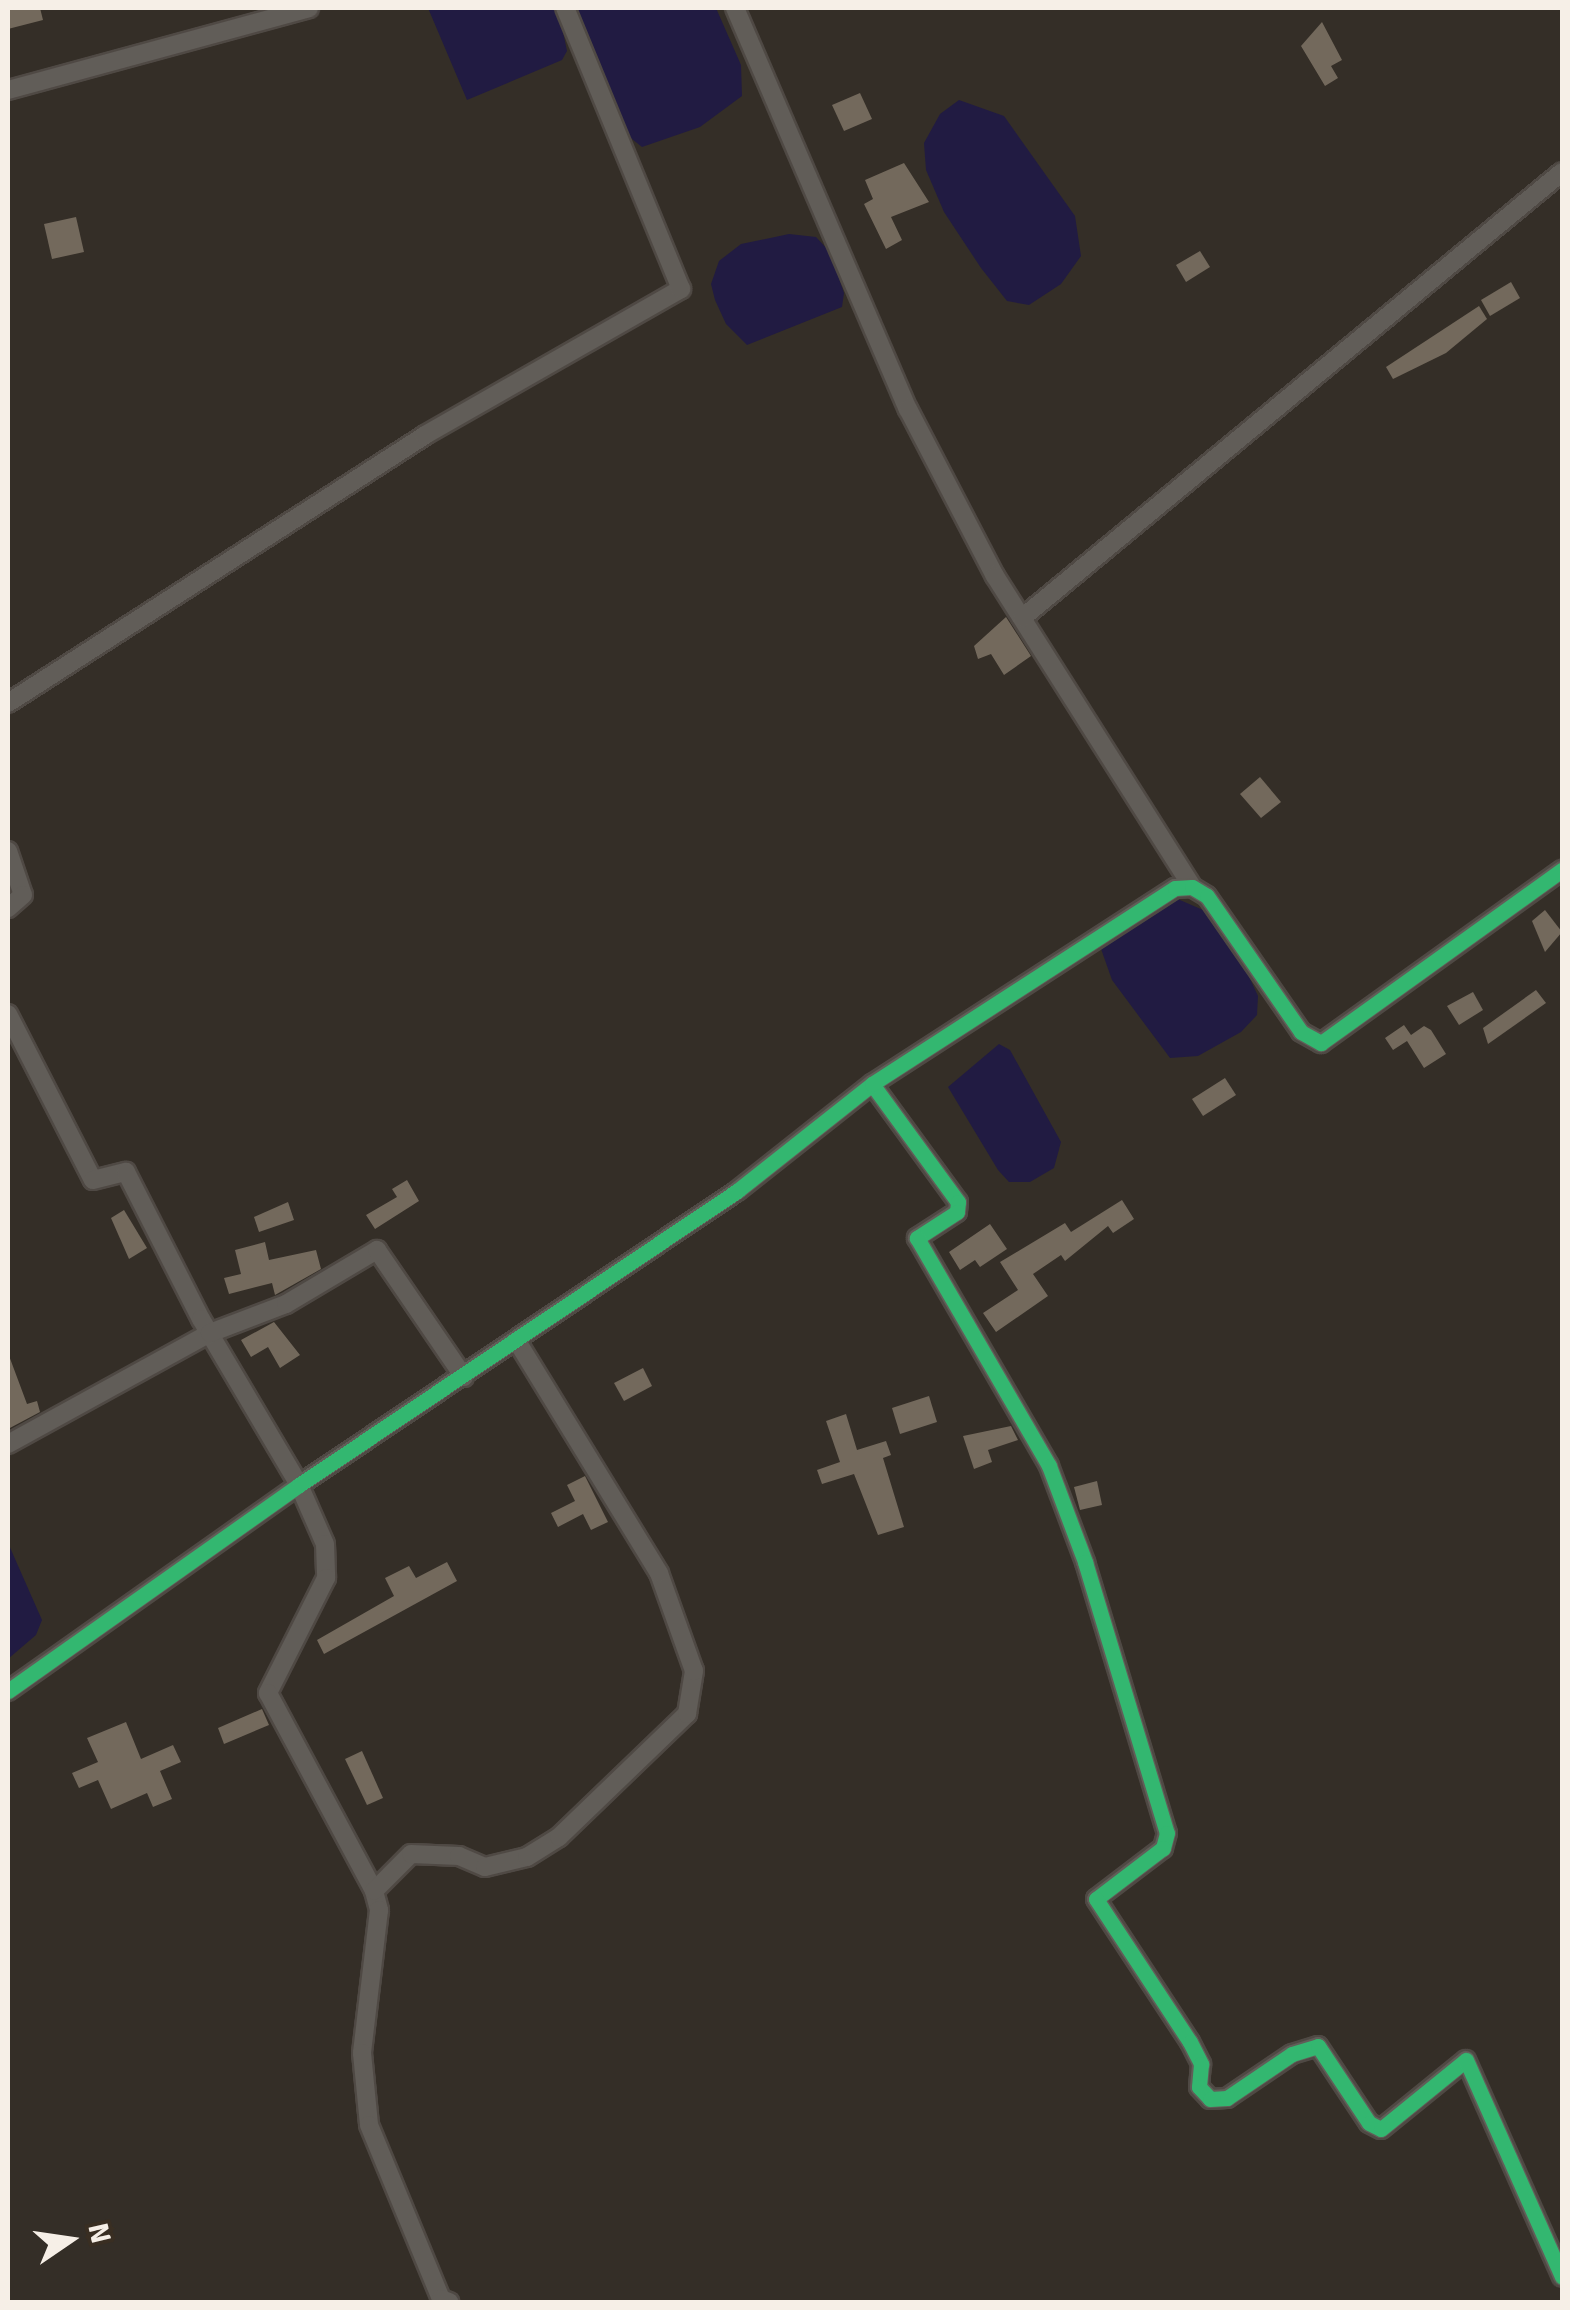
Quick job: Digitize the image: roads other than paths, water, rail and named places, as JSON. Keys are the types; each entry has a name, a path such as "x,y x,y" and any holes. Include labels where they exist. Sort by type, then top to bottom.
{"street":[{"path":"8,90 309,8"},
{"path":"8,703 425,435 682,289 565,8"},
{"path":"736,8 908,409 1022,618 1192,886 1222,913 1301,1032 1321,1043 1562,870"},
{"path":"1022,618 1562,172"},
{"path":"8,851 23,895 8,908"},
{"path":"8,1691 299,1485 737,1191 872,1084 1108,929 1175,888 1192,886"},
{"path":"8,1014 93,1180 126,1172 210,1334 299,1485 325,1544 326,1578 268,1693 374,1891 379,1910 362,2053 369,2125 442,2299 449,2302"},
{"path":"872,1084 958,1202 957,1212 916,1238 1049,1466 1085,1562 1167,1833 1163,1848 1096,1899 1190,2042 1201,2064 1199,2086 1210,2099 1227,2098 1292,2054 1318,2046 1369,2123 1381,2128 1466,2060 1562,2277"},
{"path":"8,1444 210,1334 286,1304 377,1250 464,1377"},
{"path":"374,1891 411,1854 459,1856 485,1867 528,1858 559,1838 687,1714 694,1671 659,1573 517,1341"}]}
